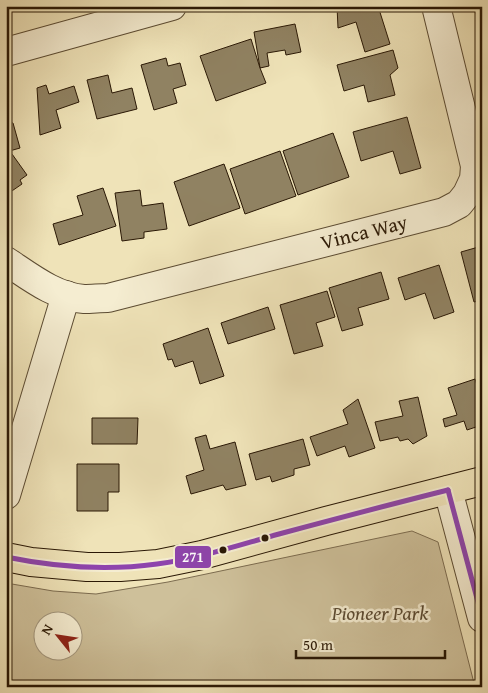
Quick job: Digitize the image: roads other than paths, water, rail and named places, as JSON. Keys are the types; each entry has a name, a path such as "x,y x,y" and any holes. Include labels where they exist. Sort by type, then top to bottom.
{"main road":[{"path":"6,558 87,567 158,564 202,555 482,481"}],"street":[{"path":"6,52 172,6"},
{"name":"Vinca Way","path":"6,261 42,284 66,295 83,299 108,298 444,212 459,204 467,194 474,179 475,166 436,6"},
{"path":"6,495 66,295"},
{"path":"448,490 482,618"}],"park label":[{"name":"Pioneer Park","path":"380,613"}]}
